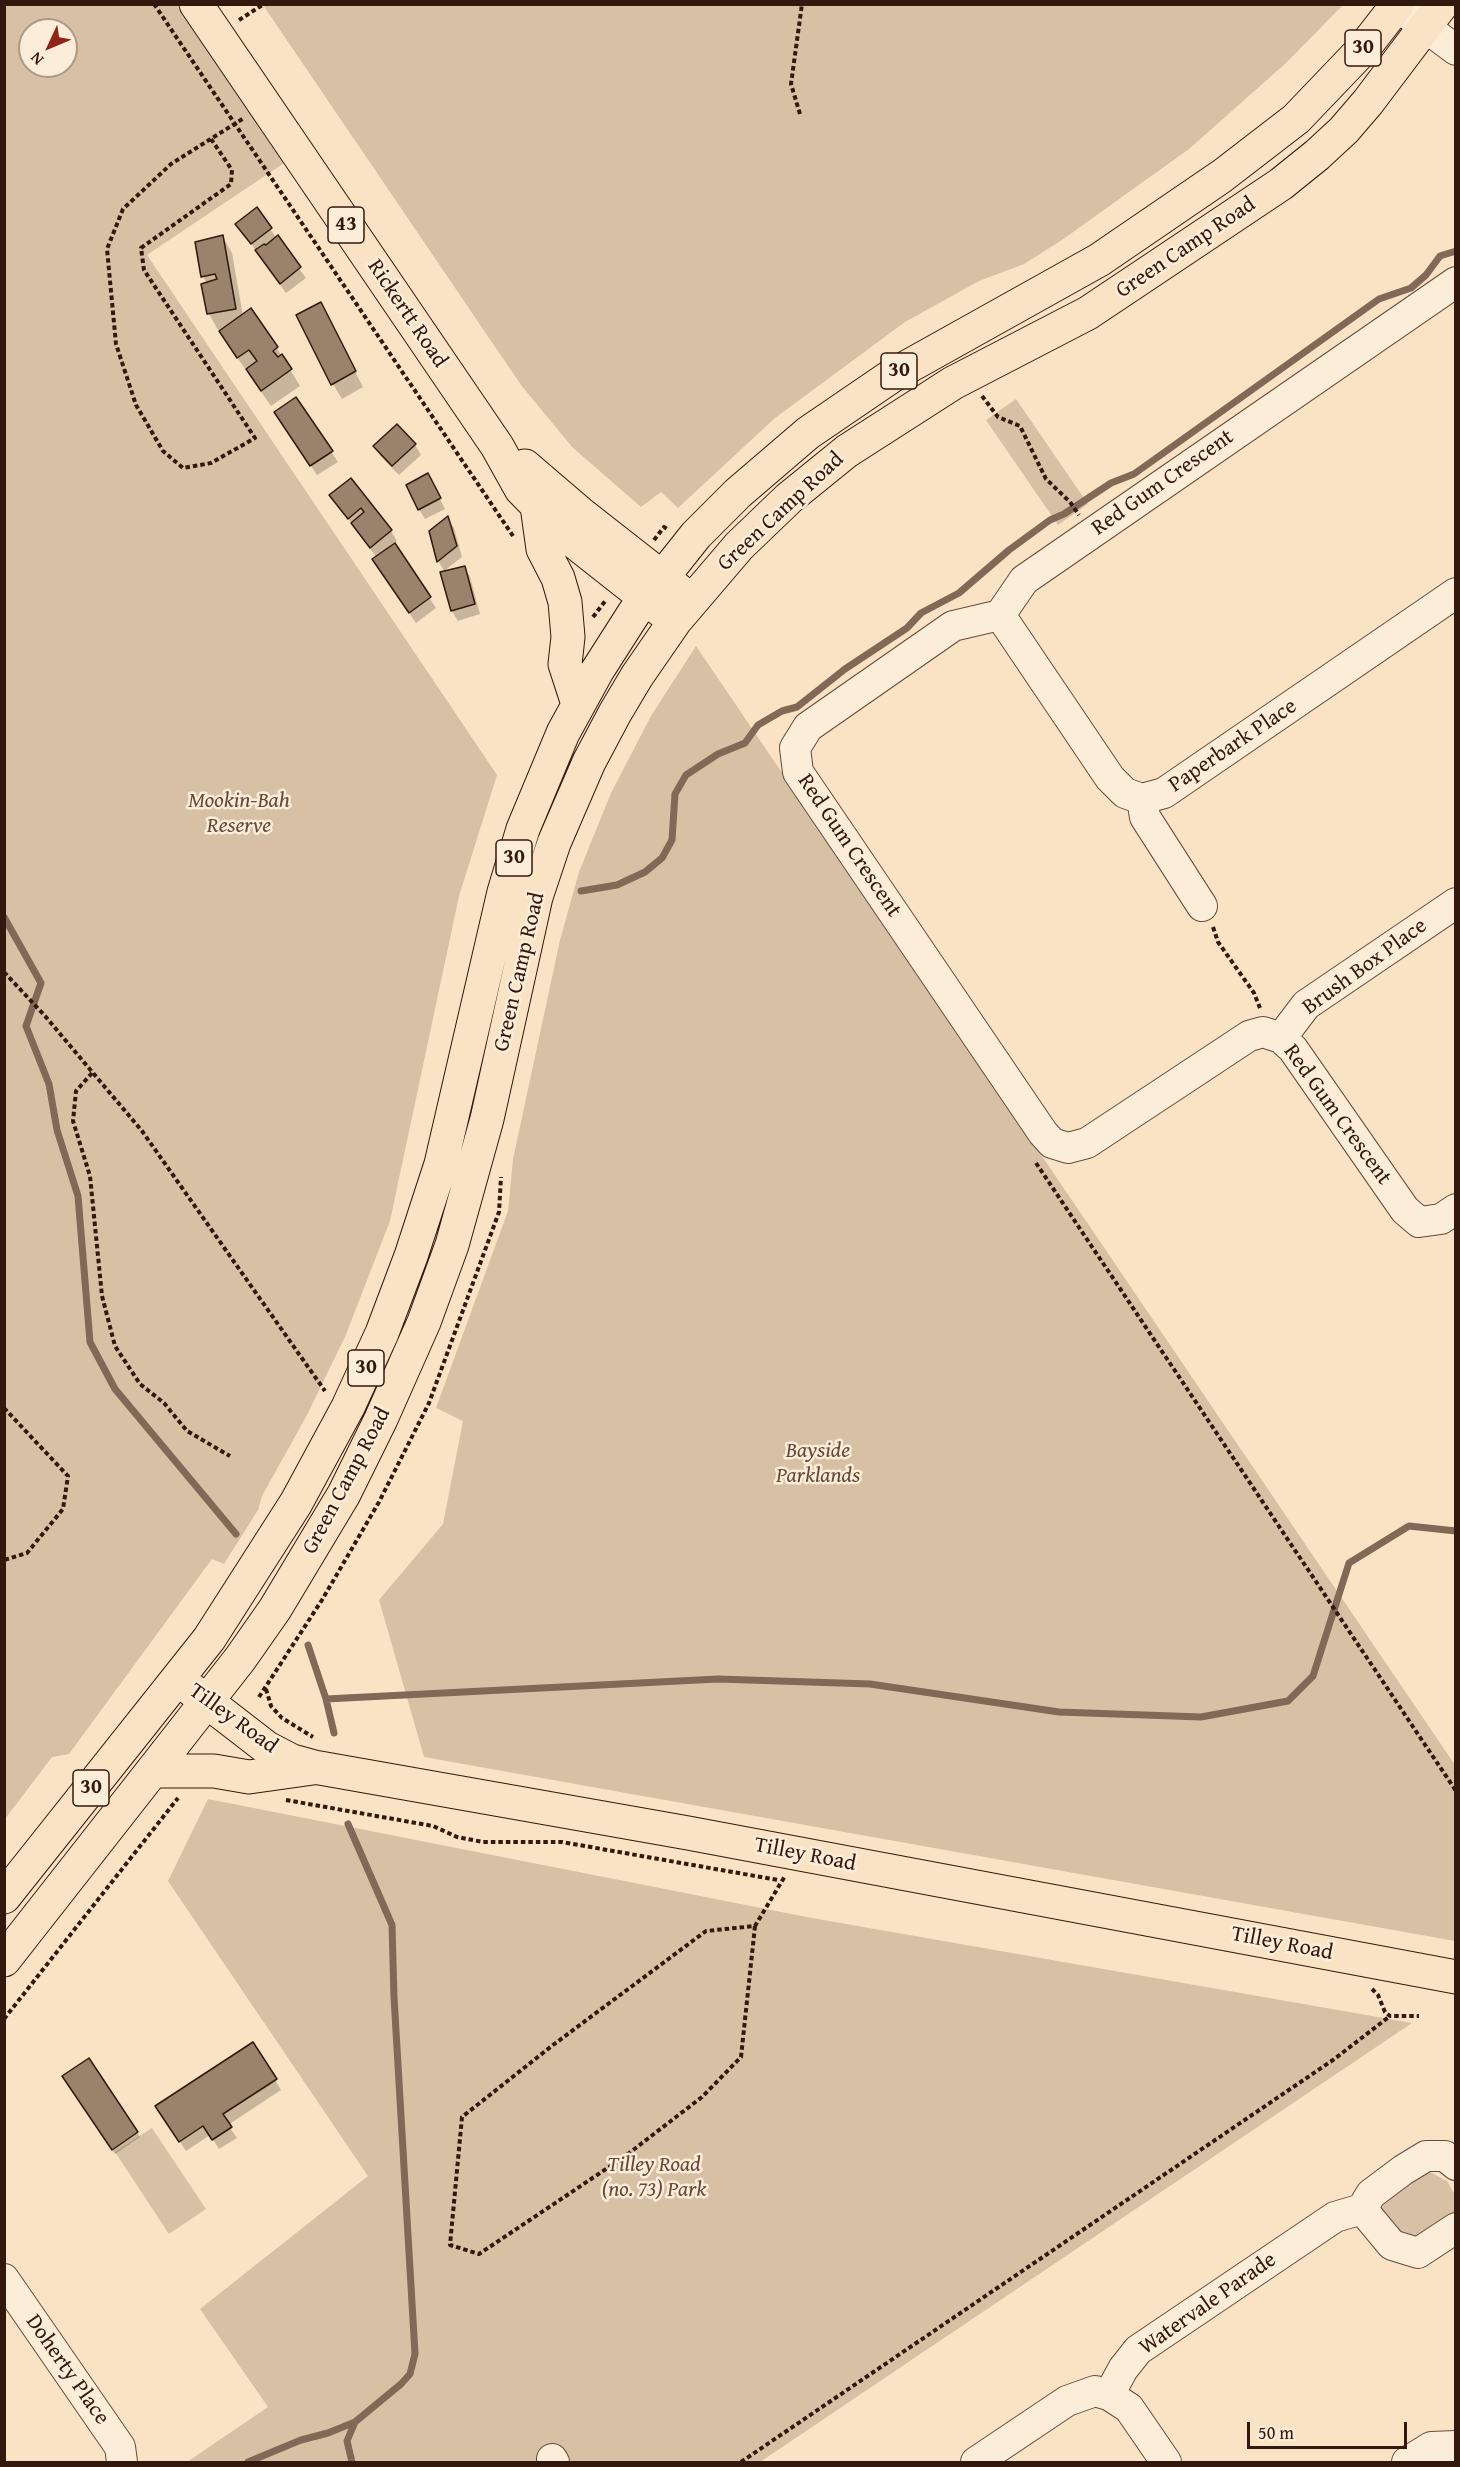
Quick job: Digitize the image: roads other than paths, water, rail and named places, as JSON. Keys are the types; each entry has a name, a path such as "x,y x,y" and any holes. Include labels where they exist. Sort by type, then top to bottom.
{"main road":[{"name":"Rickertt Road","path":"196,4 497,446 521,489 567,536 654,587"},
{"name":"Green Camp Road","path":"4,1897 209,1640 296,1503 348,1407 382,1332 411,1256 441,1164 504,892 523,829 542,780 578,704 615,642 654,587 696,535 738,493 808,432 893,375 1099,260 1222,176 1267,142 1296,119 1326,88 1362,49 1397,5"},
{"name":"Green Camp Road","path":"4,1960 208,1703 275,1609 344,1494 381,1419 424,1322 452,1245 487,1119 533,909 554,843 571,800 610,723 637,676 683,611 758,527 789,498 847,451 953,383 1088,313 1290,177 1344,130 1433,16"},
{"name":"Rickertt Road","path":"497,446 534,472 581,514 654,587 683,611"},
{"path":"537,506 543,549 558,578 565,602 568,637 565,664 578,704"},
{"name":"Tilley Road","path":"178,1679 267,1748 292,1761 314,1753 788,1866 1455,1977"},
{"path":"154,1772 214,1771 249,1777 314,1753"}],"street":[{"path":"1397,5 1433,16 1455,50"},
{"name":"Red Gum Crescent","path":"1455,282 1024,580 1000,615 953,626 807,727 795,748 798,772 1052,1143 1068,1148 1088,1143 1249,1036 1263,1032 1281,1038 1293,1049 1405,1210 1419,1222 1441,1218 1455,1209"},
{"name":"Paperbark Place","path":"1000,615 1110,778 1125,793 1142,799 1164,793 1455,593"},
{"path":"1142,799 1145,817 1202,906"},
{"name":"Brush Box Place","path":"1281,1038 1305,1005 1455,903"},
{"path":"1455,2165 1445,2156 1426,2156 1402,2170 1371,2194 1362,2209 1392,2245 1418,2253 1455,2228"},
{"name":"Watervale Parade","path":"1109,2394 1123,2369 1138,2350 1335,2217 1362,2209"},
{"name":"Doherty Place","path":"4,2279 120,2447 122,2463"},
{"path":"976,2463 1067,2401 1095,2391 1109,2394 1130,2408 1166,2463"},
{"path":"1407,2463 1431,2447 1455,2446"}],"waterway":[{"path":"581,891 617,885 645,872 662,858 672,840 675,794 686,775 718,754 745,743 758,725 782,711 797,707 845,669 907,628 921,613 959,593 1009,550 1050,520 1064,514 1111,483 1134,474 1379,299 1411,288 1426,275 1440,256 1456,251"},
{"path":"4,917 41,983 26,1026 49,1084 57,1130 78,1196 90,1342 115,1389 236,1534"},
{"path":"326,1699 718,1679 870,1684 1059,1712 1201,1717 1288,1701 1313,1676 1349,1563 1409,1526 1456,1531"},
{"path":"308,1645 326,1699 334,1733"},
{"path":"348,1824 392,1925 394,1997 415,2354 410,2374 355,2422 347,2441 352,2462"},
{"path":"248,2462 301,2440 328,2433 355,2422"}],"park label":[{"name":"Mookin-Bah Reserve","path":"239,814"},
{"name":"Bayside Parklands","path":"818,1464"},
{"name":"Tilley Road (no. 73) Park","path":"654,2178"}]}
